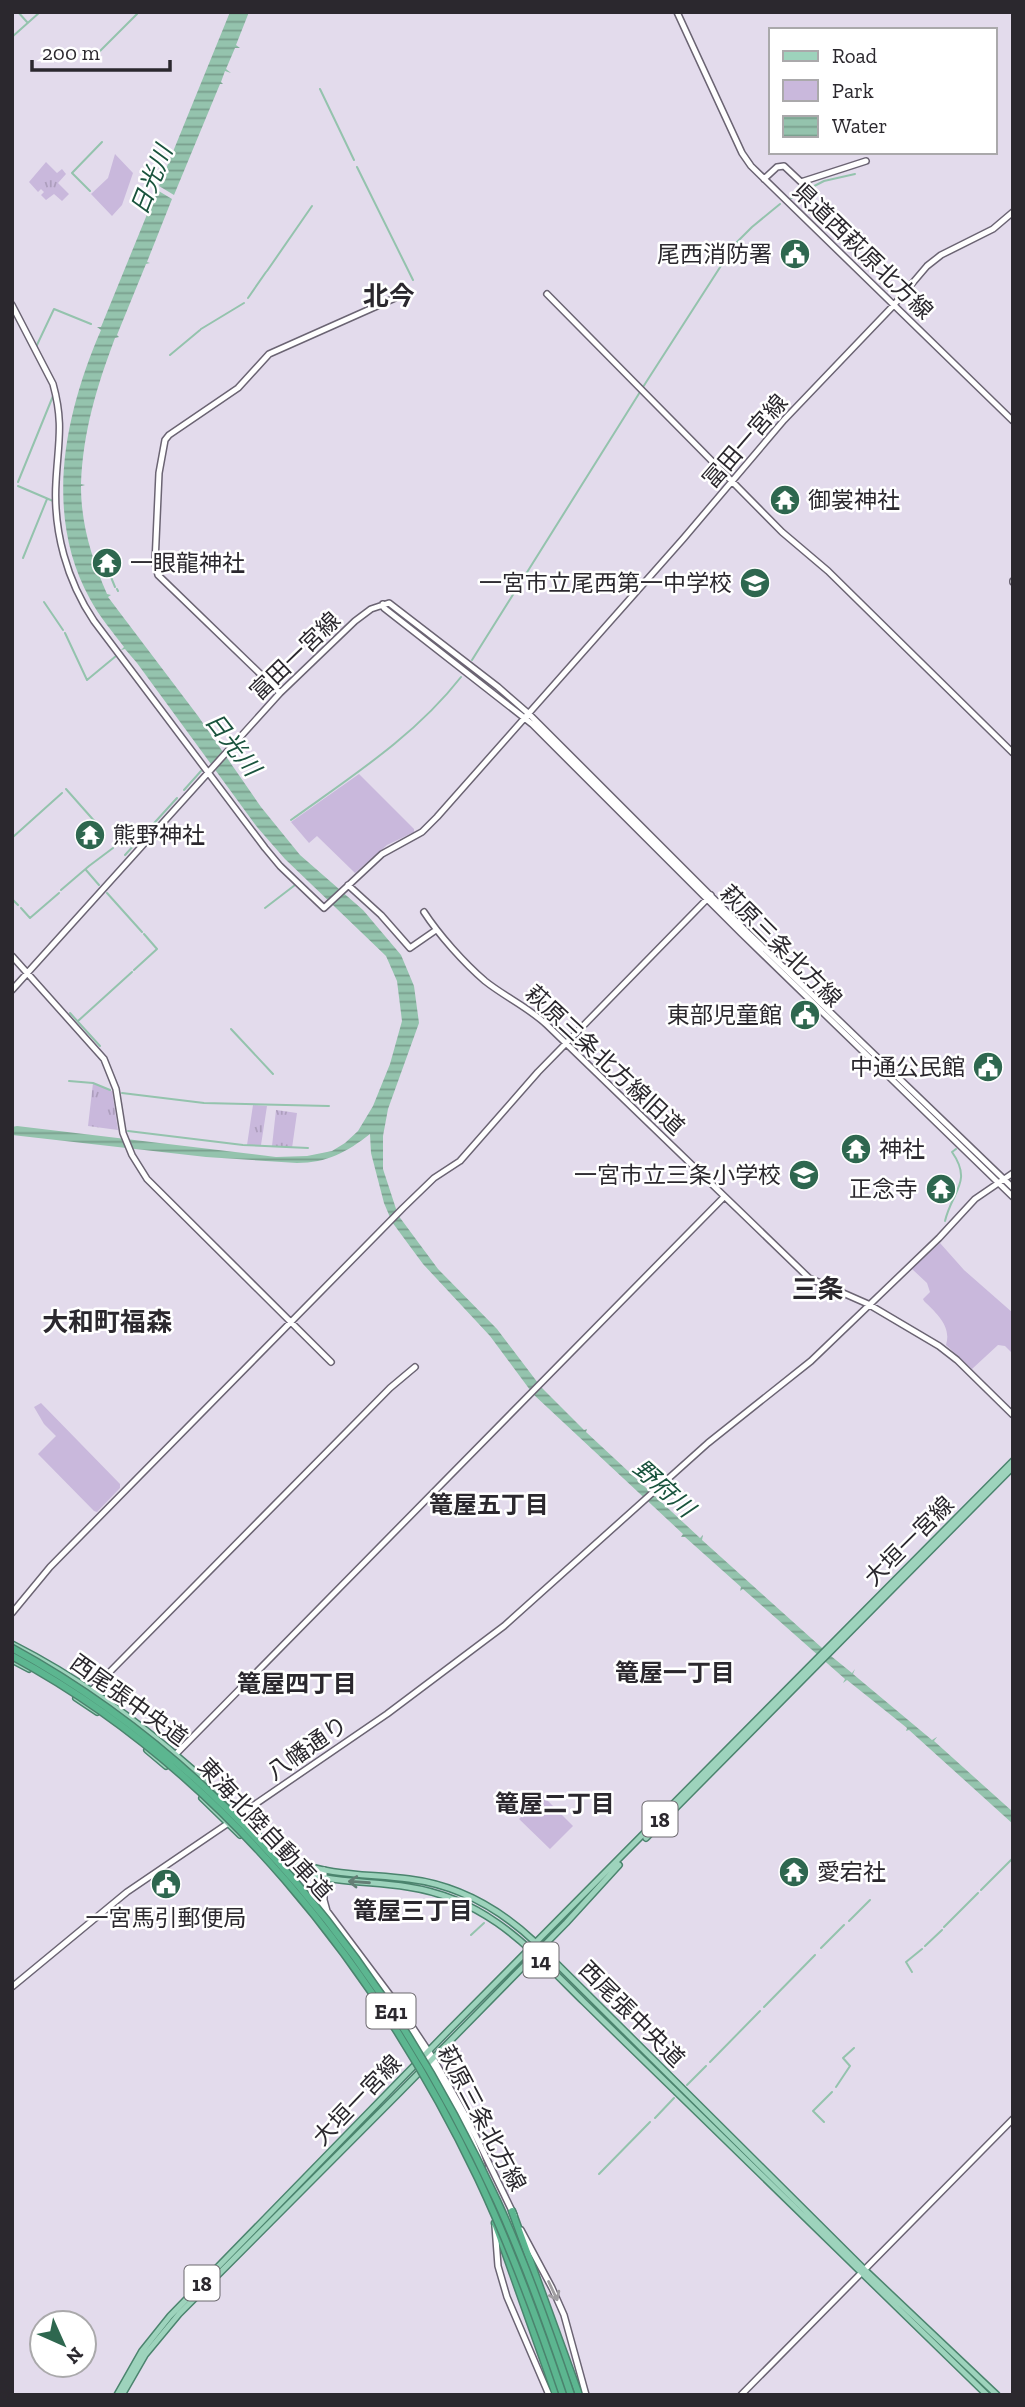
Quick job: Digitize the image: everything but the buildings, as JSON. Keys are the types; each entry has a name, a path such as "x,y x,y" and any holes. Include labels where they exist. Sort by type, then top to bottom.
{"highway":[{"name":"東海北陸自動車道","path":"12,1646 112,1710 187,1770 257,1839 347,1948 419,2055 468,2143 523,2262 570,2395"},
{"name":"東海北陸自動車道","path":"12,1658 89,1702 182,1775 251,1843 341,1952 413,2058 462,2147 516,2265 563,2395"},
{"path":"512,2211 579,2395"},
{"path":"495,2223 556,2395"}],"main road":[{"name":"大垣一宮線","path":"832,1647 1013,1461"},
{"name":"大垣一宮線","path":"832,1647 1013,1467"},
{"name":"西尾張中央道","path":"12,1646 91,1690 175,1754 278,1853 324,1870 408,1879 444,1886 494,1909 535,1942 987,2395"},
{"name":"18","path":"816,1664 832,1647"},
{"name":"西尾張中央道","path":"12,1658 81,1701 166,1765 228,1824 270,1859 290,1869 323,1879 406,1886 452,1897 488,1915 529,1948 863,2272 997,2395"},
{"name":"大垣一宮線","path":"119,2395 142,2351 170,2316 529,1948 816,1664"},
{"name":"大垣一宮線","path":"119,2395 170,2323 541,1948 816,1664"}],"street":[{"name":"県道西萩原北方線","path":"677,12 742,153 764,179 1013,421"},
{"path":"764,179 777,167 783,166 801,182 866,160"},
{"name":"冨田一宮線","path":"348,885 386,851 422,832 733,481 784,419 893,306 921,273 936,259 993,229 1013,212"},
{"path":"547,294 782,533 828,571 1013,752"},
{"path":"280,693 158,575 155,563 159,473 165,440 239,388 269,354 290,347 395,298"},
{"path":"12,305 56,395 61,434 55,484 57,517 65,560 76,589 94,621 280,866 324,908 348,885 381,915 410,948 436,930"},
{"name":"富田一宮線","path":"12,990 280,693 371,609 389,603 498,687 527,716"},
{"name":"萩原三条北方線","path":"527,716 1001,1181 1013,1197"},
{"path":"12,1613 50,1567 384,1227 434,1178 460,1161 566,1043 710,897"},
{"name":"萩原三条北方線旧道","path":"424,912 436,930 485,981 529,1008 809,1278 868,1304 942,1348 1013,1415"},
{"path":"12,956 104,1059 115,1084 123,1133 132,1155 147,1179 331,1362"},
{"name":"八幡通り","path":"12,1987 127,1892 387,1714 483,1643 737,1418 811,1361 939,1238 975,1199 1013,1173"},
{"name":"萩原三条北方線","path":"1001,1181 1013,1188"},
{"path":"166,1765 724,1197"},
{"path":"81,1701 390,1388 415,1367"},
{"name":"萩原三条北方線","path":"324,1870 324,1900 327,1911 399,2007 468,2120 552,2288 564,2315 586,2395"},
{"name":"萩原三条北方線","path":"431,2060 473,2143 486,2180 495,2223 498,2266 507,2297 549,2395"},
{"path":"741,2395 1013,2119"}],"green space":[{"path":"115,154 133,173 122,205 112,216 91,194 108,178"},
{"path":"46,162 57,173 62,169 66,174 58,183 69,194 62,201 54,194 46,200 41,195 44,192 41,189 38,192 29,182"},
{"path":"359,774 414,832 387,845 355,873 317,836 309,843 291,822"},
{"path":"93,1083 112,1091 118,1130 88,1126"},
{"path":"253,1105 267,1106 261,1145 247,1145"},
{"path":"276,1110 297,1113 292,1148 272,1146"},
{"path":"940,1243 964,1270 1013,1313 1013,1354 1005,1346 998,1345 972,1369 946,1345 945,1326 923,1299 930,1292 927,1283 912,1269"},
{"path":"41,1403 120,1484 120,1488 97,1512 38,1454 56,1436 44,1424 34,1407"},
{"path":"542,1795 573,1826 550,1849 519,1819"}],"water":[{"path":"230,12 249,12 236,45 240,48 235,48 226,69 231,73 225,71 221,82 223,84 220,84 174,195 159,186"},
{"path":"157,190 172,199 147,262 150,263 146,264 117,335 119,337 115,338 88,427 82,464 81,484 85,485 81,486 88,542 107,594 111,595 108,597 198,716 261,807 300,855 363,910 401,955 414,986 419,1023 388,1109 383,1136 383,1169 398,1215 438,1269 497,1329 541,1387 584,1430 587,1429 586,1432 700,1538 703,1535 702,1540 831,1656 852,1673 855,1669 853,1674 932,1740 937,1737 934,1741 1013,1812 1013,1824 909,1730 906,1731 907,1728 847,1680 843,1683 845,1679 743,1589 740,1591 741,1587 685,1537 681,1537 683,1534 533,1394 490,1336 423,1264 392,1222 384,1203 371,1153 370,1134 336,1155 318,1161 297,1163 206,1157 12,1135 12,1127 17,1126 276,1157 307,1156 332,1151 358,1131 373,1106 390,1064 402,1021 397,981 386,956 285,859 257,827 137,663 125,649 121,650 124,647 90,599 76,566 67,533 63,498 69,429 77,395 101,330 97,327 101,327"}],"waterway":[{"path":"18,12 27,22"},
{"path":"12,37 40,12"},
{"path":"94,57 137,14 135,12"},
{"path":"320,89 354,160"},
{"path":"90,191 72,173 102,142"},
{"path":"357,167 413,280"},
{"path":"791,198 824,181 855,174"},
{"path":"643,387 735,244 780,204"},
{"path":"267,271 312,206"},
{"path":"248,298 266,272"},
{"path":"201,329 244,303"},
{"path":"36,347 54,309 91,324"},
{"path":"170,355 200,330"},
{"path":"472,660 640,392"},
{"path":"18,482 53,396"},
{"path":"18,486 53,501"},
{"path":"23,558 47,499"},
{"path":"106,565 115,587"},
{"path":"44,602 63,630"},
{"path":"65,633 87,680 116,656"},
{"path":"291,820 403,737 461,677"},
{"path":"184,790 201,771"},
{"path":"66,789 97,824"},
{"path":"13,837 62,793"},
{"path":"125,855 177,798"},
{"path":"61,890 113,848"},
{"path":"86,870 99,885"},
{"path":"265,908 295,885"},
{"path":"21,908 30,918 59,893"},
{"path":"107,893 142,932"},
{"path":"12,899 18,905"},
{"path":"134,970 157,949 144,934"},
{"path":"78,1021 132,972"},
{"path":"70,1013 100,1046"},
{"path":"231,1029 273,1074"},
{"path":"69,1081 93,1083 110,1090"},
{"path":"122,1093 204,1103 329,1106"},
{"path":"128,1131 243,1145 308,1148"},
{"path":"945,1221 961,1179 961,1171 952,1152 956,1149"},
{"path":"981,1890 1013,1858"},
{"path":"944,1927 978,1893"},
{"path":"849,1921 870,1900"},
{"path":"471,1935 484,1923"},
{"path":"821,1948 844,1925"},
{"path":"925,1946 942,1930"},
{"path":"912,1972 906,1962 922,1949"},
{"path":"764,2007 815,1955"},
{"path":"710,2062 760,2011"},
{"path":"836,2087 850,2066 843,2058 854,2048"},
{"path":"687,2085 706,2066"},
{"path":"824,2122 813,2111 832,2092"},
{"path":"655,2118 674,2098"},
{"path":"599,2174 650,2122"}],"place":[{"name":"尾西消防署","path":"795,254"},
{"name":"御裳神社","path":"785,500"},
{"name":"一眼龍神社","path":"107,563"},
{"name":"一宮市立尾西第一中学校","path":"755,583"},
{"name":"熊野神社","path":"90,835"},
{"name":"東部児童館","path":"805,1015"},
{"name":"中通公民館","path":"988,1067"},
{"name":"神社","path":"856,1149"},
{"name":"一宮市立三条小学校","path":"804,1175"},
{"name":"正念寺","path":"941,1189"},
{"name":"愛宕社","path":"794,1872"},
{"name":"一宮馬引郵便局","path":"166,1884"}],"district":[{"name":"北今","path":"389,296"},
{"name":"三条","path":"818,1289"},
{"name":"大和町福森","path":"107,1322"},
{"name":"篭屋五丁目","path":"489,1504"},
{"name":"篭屋一丁目","path":"675,1672"},
{"name":"篭屋四丁目","path":"297,1683"},
{"name":"篭屋二丁目","path":"555,1803"},
{"name":"篭屋三丁目","path":"413,1910"}],"water label":[{"name":"日光川","path":"151,180"},
{"name":"日光川","path":"233,744"},
{"name":"野府川","path":"664,1488"}]}
